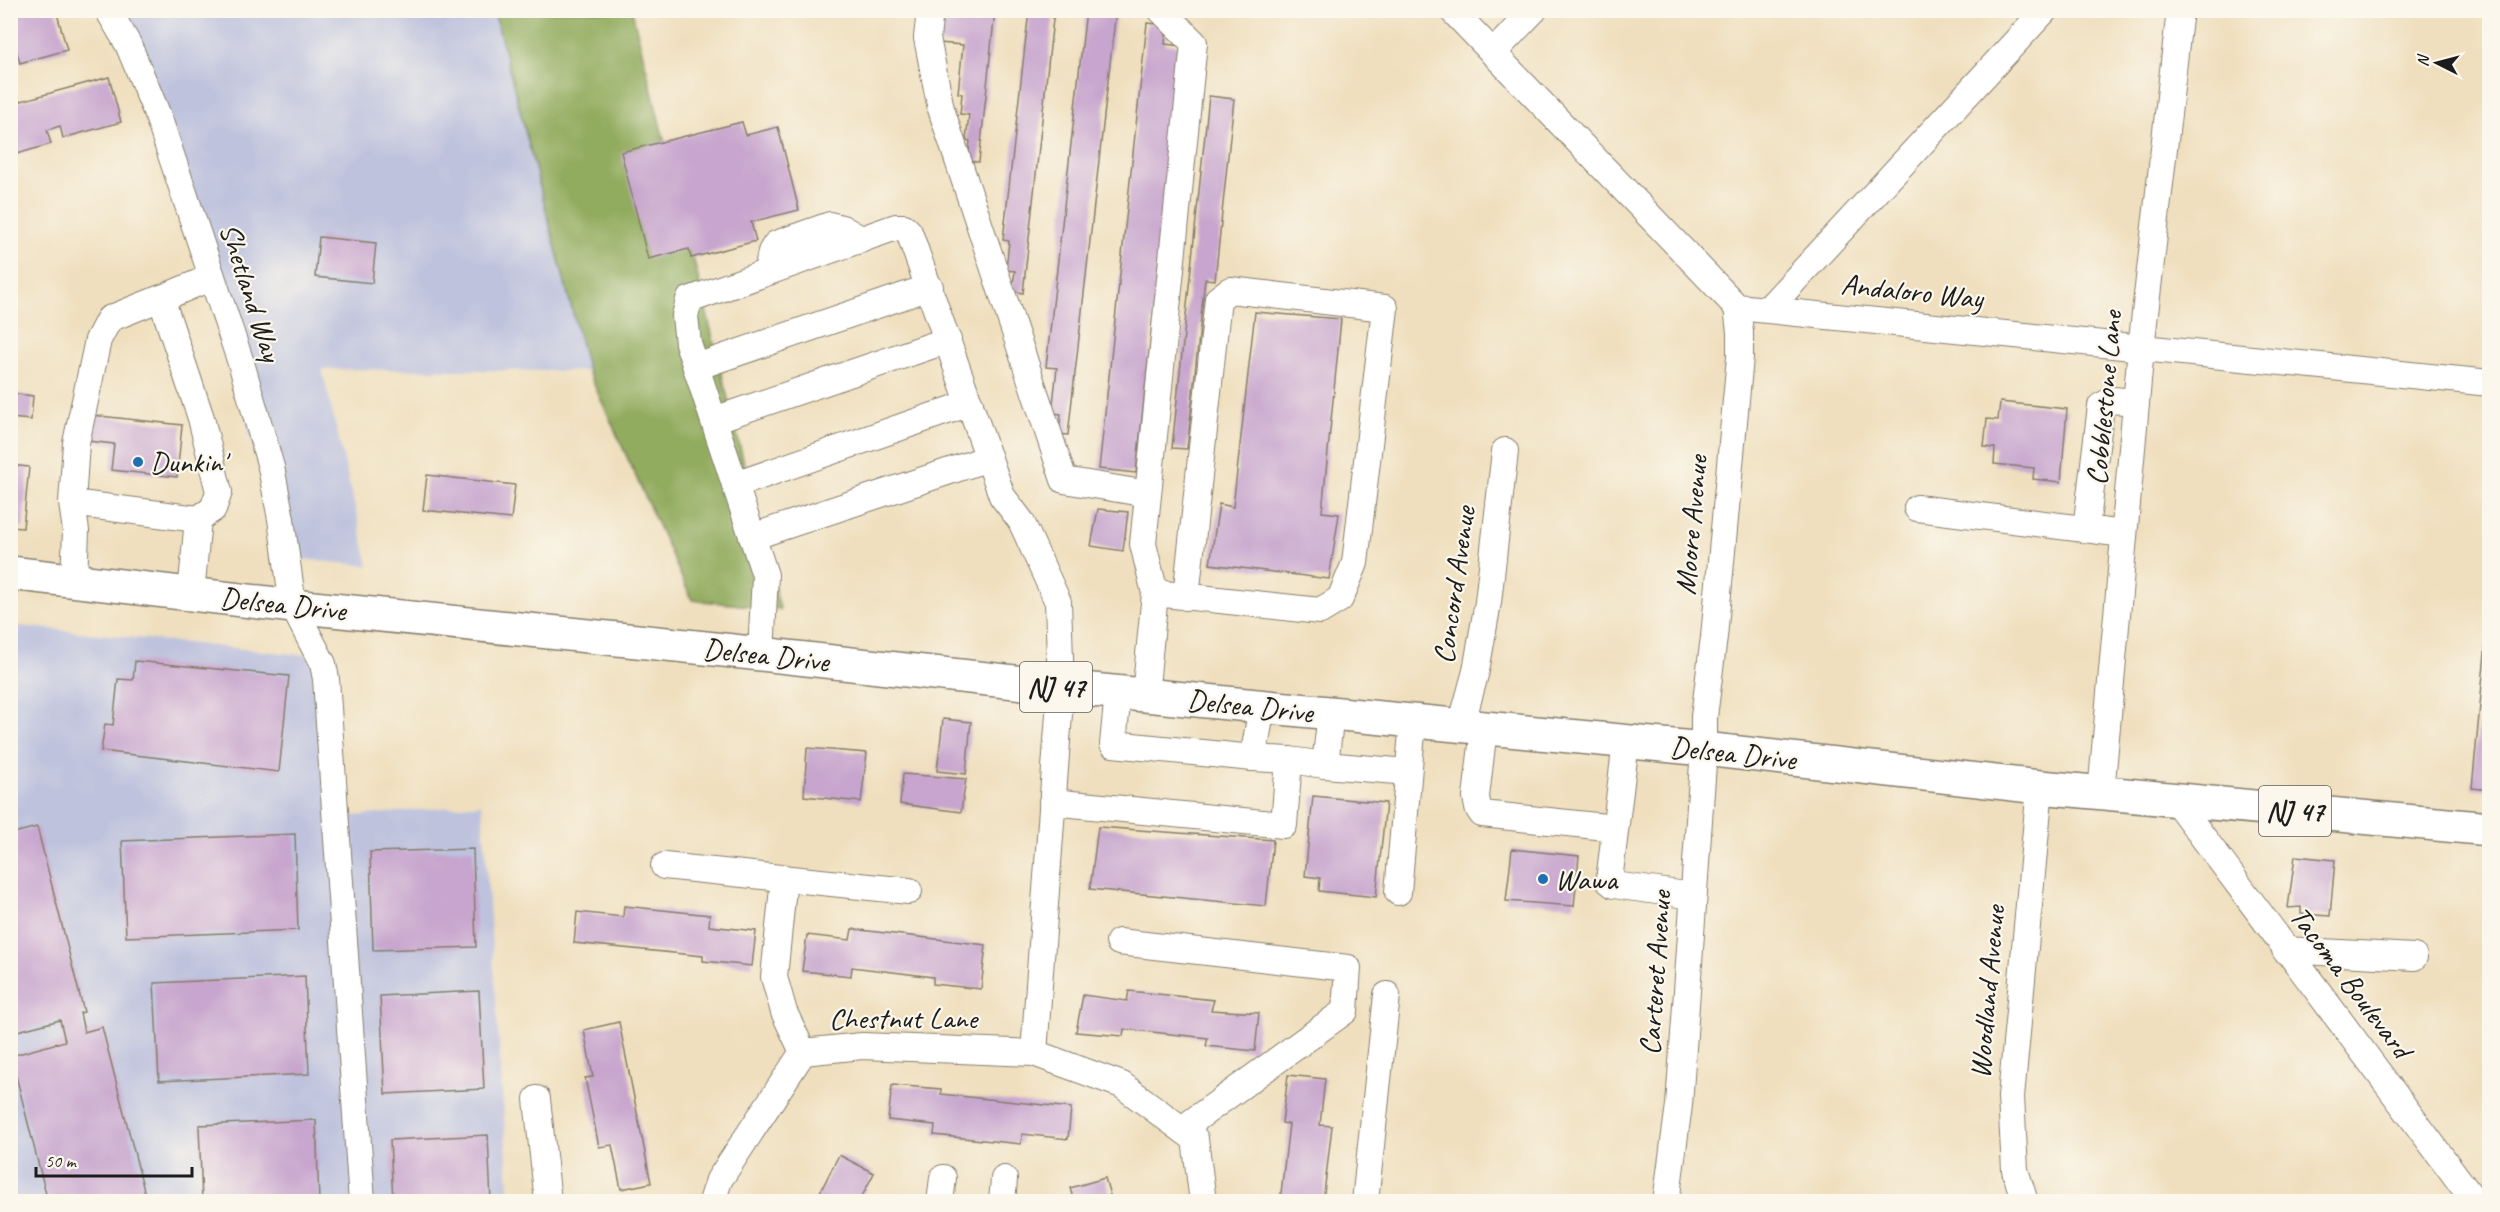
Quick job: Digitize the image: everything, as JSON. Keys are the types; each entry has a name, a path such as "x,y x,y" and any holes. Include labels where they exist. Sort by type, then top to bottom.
{"main road":[{"name":"Delsea Drive","path":"10,573 292,606 1061,687 1704,749 2176,801 2490,829"}],"street":[{"name":"Shetland Way","path":"108,10 128,44 158,116 242,366 271,467 281,519 292,606"},
{"path":"930,10 927,38 941,109 1064,480 1148,494"},
{"path":"1161,10 1194,43 1143,544 1155,593 1131,694 1113,744 1408,772"},
{"path":"1452,10 1737,307"},
{"path":"1493,52 1534,10"},
{"path":"1768,309 2045,10"},
{"name":"Cobblestone Lane","path":"2101,793 2141,348 2180,10"},
{"path":"761,654 765,575 688,343 685,316 689,300 896,226 904,227 909,232 930,287 1002,496 1022,521 1058,602 1061,687 1034,1053"},
{"path":"74,580 76,531 72,503 76,444 98,340 109,319 212,277"},
{"path":"696,367 930,287"},
{"path":"1155,593 1186,597 1320,610 1340,599 1355,563 1384,308 1230,290 1218,298 1186,597"},
{"path":"72,503 198,519 213,509 219,492 201,418 160,299"},
{"name":"Andaloro Way","path":"1737,307 2490,383"},
{"name":"Moore Avenue","path":"1704,749 1704,717 1740,357 1737,307"},
{"path":"714,420 948,340"},
{"path":"2086,529 2101,406 2113,400 2136,402"},
{"path":"735,484 970,403"},
{"name":"Concord Avenue","path":"1505,451 1488,602 1476,671 1472,727 1478,808 1482,814 1615,828"},
{"path":"752,537 989,458"},
{"path":"1917,508 2124,534"},
{"path":"191,594 198,519"},
{"path":"292,606 323,664 326,679 362,1202"},
{"path":"1253,759 1262,707"},
{"path":"1325,765 1331,713"},
{"path":"1398,892 1413,722"},
{"path":"1626,742 1609,882 1614,885 1693,896"},
{"name":"Carteret Avenue","path":"1666,1202 1679,1105 1704,749"},
{"path":"1052,802 1284,825 1289,760"},
{"name":"Woodland Avenue","path":"2025,1202 2015,1170 2011,1097 2040,787"},
{"name":"Tacoma Boulevard","path":"2176,801 2475,1202"},
{"path":"664,866 909,891"},
{"path":"784,878 774,977 784,1012 803,1052"},
{"path":"1119,942 1348,968 1345,1011"},
{"path":"2285,950 2414,957"},
{"path":"1182,1129 1345,1011 1386,1005 1365,1202"},
{"name":"Chestnut Lane","path":"712,1202 719,1180 803,1052 862,1046 1034,1053 1122,1085 1195,1139 1203,1202"},
{"path":"537,1099 548,1202"}],"shaded area":[{"path":"107,11 494,11 588,371 322,369 369,566 282,557 177,156"},
{"path":"11,625 322,657 333,818 482,804 510,1201 11,1202"}],"green space":[{"path":"494,11 632,11 780,609 692,600 588,371"}],"building":[{"path":"10,10 56,10 67,50 20,63 10,28"},
{"path":"943,10 995,10 979,162 968,161 970,141 966,140 969,115 960,114 962,94 958,93 963,45 939,43"},
{"path":"1029,10 1054,10 1023,293 1012,291 1015,271 1006,270 1009,241 1003,240"},
{"path":"1086,10 1116,10 1068,435 1059,434 1061,414 1052,413 1057,368 1046,367"},
{"path":"1147,23 1167,25 1165,44 1182,46 1136,473 1099,469"},
{"path":"109,77 121,122 63,138 60,126 47,130 51,144 10,156 10,104"},
{"path":"1209,96 1234,99 1215,280 1205,279 1187,449 1172,448"},
{"path":"742,122 746,135 778,127 799,210 751,222 756,241 691,258 689,249 648,259 621,152"},
{"path":"319,237 376,243 372,283 315,277"},
{"path":"1255,312 1341,319 1322,512 1339,514 1329,579 1210,564 1219,504 1233,507"},
{"path":"10,393 33,396 31,420 10,418"},
{"path":"2000,402 2067,409 2061,482 2033,479 2034,468 1994,464 1995,448 1984,447 1987,419 1998,420"},
{"path":"91,415 182,425 177,477 111,470 114,444 88,441"},
{"path":"10,465 29,467 23,528 10,527"},
{"path":"427,475 515,485 511,519 423,510"},
{"path":"1098,509 1128,512 1123,551 1091,546"},
{"path":"2486,643 2490,644 2490,790 2472,788"},
{"path":"135,661 289,676 279,772 101,751 105,724 113,725 118,679 133,680"},
{"path":"943,719 971,722 966,774 937,771"},
{"path":"807,748 867,753 861,802 804,796"},
{"path":"903,774 966,779 961,812 900,804"},
{"path":"1313,796 1386,803 1376,897 1319,891 1320,878 1305,876"},
{"path":"37,827 84,1012 80,1013 84,1032 102,1027 147,1202 48,1202 11,1056 65,1041 60,1020 10,1033 10,834"},
{"path":"1098,827 1273,840 1266,906 1090,889"},
{"path":"295,834 298,930 126,937 122,841"},
{"path":"473,849 476,947 373,950 370,852"},
{"name":"Wawa","path":"1512,849 1579,856 1574,906 1506,901"},
{"path":"2295,856 2335,860 2330,916 2301,914 2301,907 2288,908"},
{"path":"624,906 710,915 709,926 756,931 752,966 703,961 703,956 574,943 577,912 623,917"},
{"path":"852,929 986,945 981,989 933,984 933,977 852,967 851,976 802,971 807,935 850,940"},
{"path":"305,976 309,1074 159,1081 154,983"},
{"path":"479,991 484,1089 385,1094 380,996"},
{"path":"1129,991 1214,1000 1211,1010 1259,1013 1255,1051 1206,1046 1208,1038 1124,1029 1123,1036 1076,1032 1083,995 1127,1001"},
{"path":"619,1022 651,1183 621,1189 612,1145 599,1147 585,1078 593,1077 584,1030"},
{"path":"1288,1075 1325,1079 1320,1125 1332,1126 1323,1202 1280,1202 1289,1124 1282,1123"},
{"path":"892,1085 941,1089 941,1094 1071,1108 1068,1139 1022,1134 1021,1144 934,1135 935,1125 888,1120"},
{"path":"316,1120 319,1202 202,1202 199,1125"},
{"path":"488,1135 491,1202 393,1202 390,1140"},
{"path":"839,1155 874,1173 859,1202 815,1202"},
{"path":"1105,1178 1112,1202 1074,1202 1070,1188"}],"place":[{"name":"Dunkin'","path":"138,462"},
{"name":"Wawa","path":"1543,879"}]}
